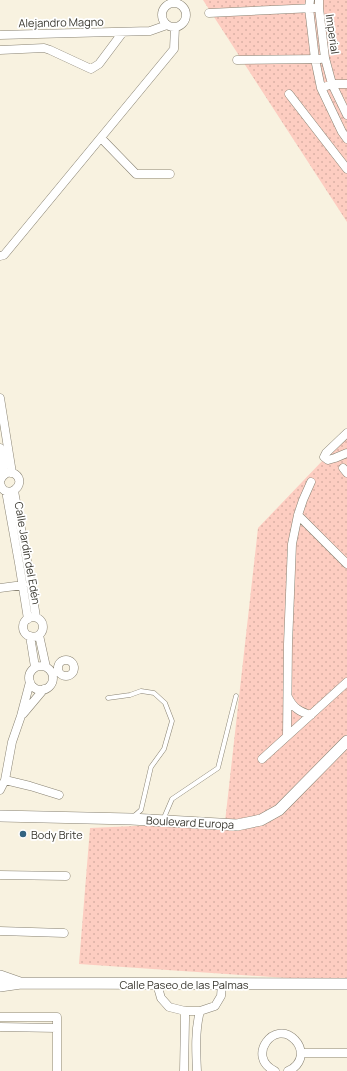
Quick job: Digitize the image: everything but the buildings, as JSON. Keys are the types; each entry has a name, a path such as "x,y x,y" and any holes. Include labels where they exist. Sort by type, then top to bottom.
{"main road":[{"name":"Boulevard Europa","path":"0,816 163,820 237,825 261,820 279,810 347,741"},
{"name":"Calle Paseo de las Palmas","path":"0,976 21,983"},
{"name":"Calle Paseo de las Palmas","path":"0,986 21,983 347,984"}],"street":[{"path":"2,255 174,50 171,26 162,18 165,6 173,1 183,7 186,14 182,24 171,26"},
{"path":"310,4 315,59 321,88 342,132 347,139"},
{"path":"209,13 319,4"},
{"name":"Imperial","path":"319,4 325,58 332,84 347,115"},
{"name":"Alejandro Magno","path":"0,34 150,31 171,26"},
{"path":"0,50 44,48 91,69 99,64 123,32"},
{"path":"237,60 325,58"},
{"path":"321,88 332,84 347,84"},
{"path":"289,94 347,169"},
{"path":"101,138 136,174 170,174"},
{"path":"0,398 4,478 1,487 10,491 18,486 19,480 15,474 4,478"},
{"path":"347,433 326,453 324,457 328,460 347,453"},
{"path":"0,448 4,478"},
{"path":"287,736 288,644 292,544 298,515 311,482"},
{"name":"Calle Jardín del Edén","path":"10,491 32,618"},
{"path":"298,515 347,564"},
{"name":"Calle Jardín del Edén","path":"23,562 23,585 32,618"},
{"path":"0,588 23,585"},
{"path":"32,618 41,621 43,630 39,635 33,637 25,633 24,624 32,618"},
{"path":"21,716 44,689 50,686 53,679 52,669 39,635"},
{"path":"30,636 35,667"},
{"path":"0,790 5,780 12,742 21,716 30,682 31,671 35,667 42,666 52,669"},
{"path":"30,682 37,689 44,689"},
{"path":"262,759 347,682"},
{"path":"288,696 296,709 311,715"},
{"path":"5,780 59,795"},
{"path":"0,875 66,876"},
{"path":"1,928 64,933"},
{"path":"158,984 161,998 169,1007 185,1011 200,1011 215,1006 221,996 222,984"},
{"path":"184,1071 185,1011"},
{"path":"197,1071 196,1050 200,1011"},
{"path":"55,1028 4,1027 4,1017 55,1017 57,1071"},
{"path":"51,1071 55,1028"},
{"path":"275,1071 268,1067 264,1062 262,1050 268,1039 274,1035 280,1034 286,1034 292,1037 300,1047 300,1060 292,1069 288,1071"},
{"path":"184,1050 196,1050"},
{"path":"301,1053 347,1053"}],"lane":[{"path":"108,698 130,695 141,691 154,693 166,703 172,721 164,749 151,767 141,810 131,819"},
{"path":"163,820 172,799 218,768 236,696"}],"shaded area":[{"path":"203,0 347,0 347,222"},
{"path":"347,435 347,982 79,964 90,828 225,822 258,528"}],"place":[{"name":"Body Brite","path":"23,834"}]}
